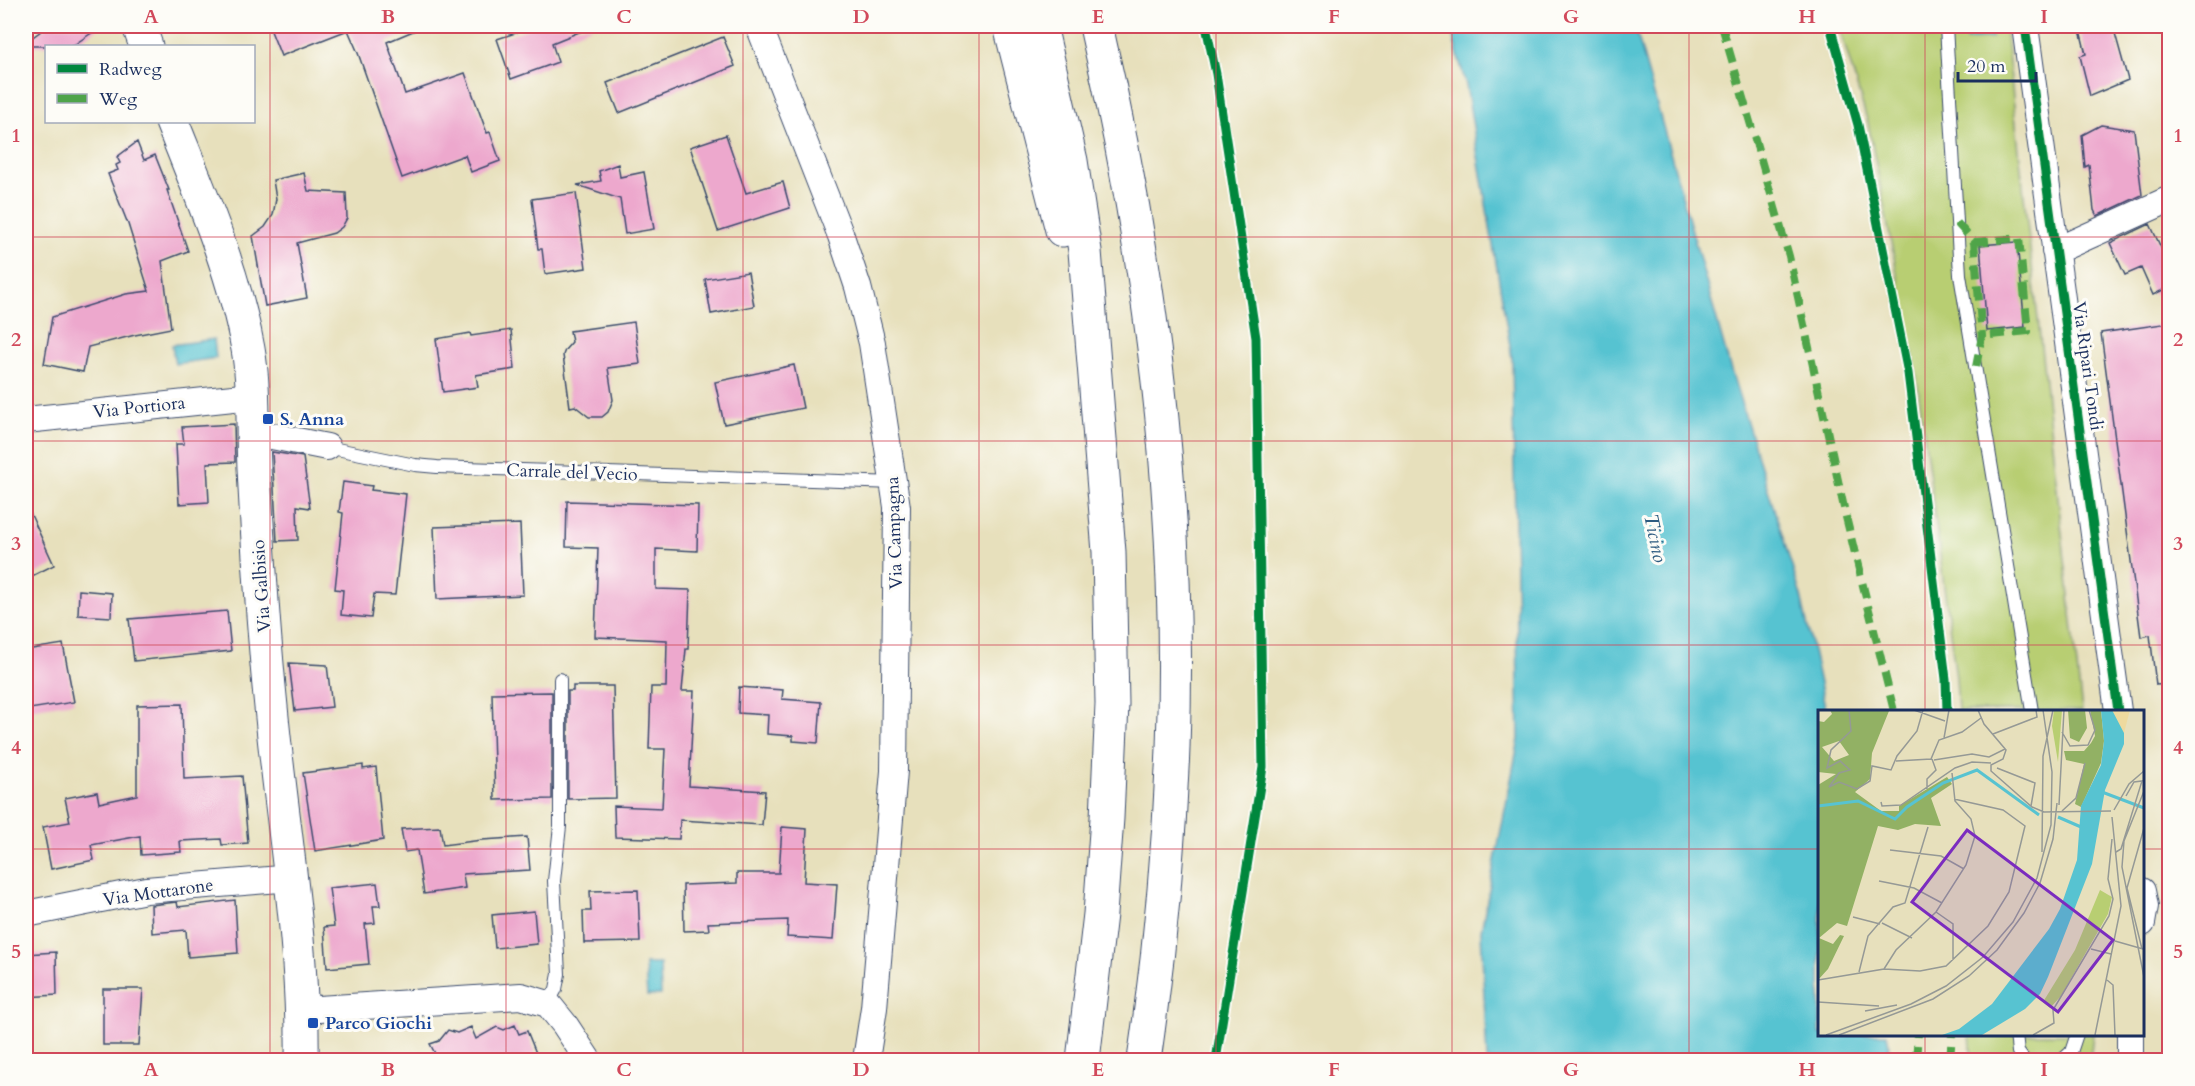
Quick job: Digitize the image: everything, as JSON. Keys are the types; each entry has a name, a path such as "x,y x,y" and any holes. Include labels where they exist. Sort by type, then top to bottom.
{"main road":[{"path":"139,26 146,45"},
{"path":"1010,26 1059,220 1098,399"},
{"path":"1040,26 1071,161 1086,251 1109,552 1112,704 1107,818 1100,914 1083,1060"},
{"path":"1096,26 1127,171 1150,320 1158,387 1172,559 1173,746 1170,801 1161,932 1144,1060"},
{"name":"Via Galbisio","path":"172,123 230,279 248,348 258,551 271,709 292,878 303,1010 302,1060"}],"street":[{"name":"Via Campagna","path":"759,26 841,236 858,287 872,343 895,483 897,507 894,771 874,1008 867,1060"},
{"name":"Via Ripari Tondi","path":"2025,26 2118,710"},
{"path":"2055,251 2169,199"},
{"name":"Via Portiora","path":"26,420 252,396"},
{"name":"Carrale del Vecio","path":"252,432 327,447"},
{"name":"Via Mottarone","path":"26,914 146,890 292,878"},
{"path":"303,1010 510,995 535,998 548,1004 588,1060"},
{"path":"2130,1035 2130,1060"}],"lane":[{"path":"1946,26 1960,275 2032,710"},
{"name":"Carrale del Vecio","path":"327,447 437,467 895,483"},
{"path":"548,1004 556,989 559,974 554,881 560,826 560,679"},
{"path":"2016,1035 2018,1052 2024,1060"},
{"path":"2062,1060 2071,1052 2077,1035"}],"green space":[{"path":"1839,26 2005,26 2082,710 1958,710 1956,678 1916,372 1868,123"},
{"path":"1970,1035 2093,1035 2090,1060 1972,1060"}],"water":[{"name":"Ticino","path":"1450,26 1635,26 1729,364 1801,596 1826,710 1818,710 1818,1035 1887,1035 1889,1044 1887,1060 1487,1060 1481,931 1519,739 1512,358 1466,85"},
{"path":"1965,26 1991,26 1992,38 1966,40"},
{"path":"214,339 216,358 175,364 172,345"},
{"path":"645,964 660,964 661,995 647,996"}],"building":[{"path":"48,26 102,26 74,45 26,46 26,42"},
{"path":"269,26 425,26 387,42 405,94 465,73 500,161 471,172 465,155 402,178 348,30 281,56"},
{"path":"537,26 594,26 552,43 558,62 511,79 497,39"},
{"path":"2079,26 2113,26 2128,80 2090,96 2080,56 2086,54"},
{"path":"723,37 735,66 619,113 607,83"},
{"path":"2101,125 2134,130 2142,195 2097,216 2094,210 2089,165 2085,167 2082,135"},
{"path":"726,135 746,193 783,182 790,208 718,231 690,147"},
{"path":"137,142 144,160 155,155 169,190 167,190 188,251 162,261 171,328 88,347 83,372 44,364 52,317 126,294 149,291 128,224 108,174 118,170 116,165 120,163 117,157"},
{"path":"618,164 620,177 644,172 654,229 625,234 620,199 577,185 601,181 599,171"},
{"path":"304,173 308,191 346,193 347,218 342,227 334,233 297,243 307,298 265,306 253,236 265,227 273,215 276,199 273,180"},
{"path":"576,193 586,268 545,274 542,249 538,249 532,199"},
{"path":"2150,224 2169,265 2169,287 2153,295 2141,268 2125,275 2110,243"},
{"path":"2017,242 2025,327 1987,331 1980,245"},
{"path":"748,272 754,306 711,314 705,279"},
{"path":"634,322 640,364 608,368 613,400 608,412 602,417 589,417 575,406 570,407 563,355 572,342 570,331"},
{"path":"2169,323 2169,684 2156,685 2150,635 2141,637 2101,333"},
{"path":"511,330 515,369 476,375 478,387 443,392 436,339 470,333 471,336"},
{"path":"794,365 803,408 724,424 715,382"},
{"path":"234,424 235,462 207,463 209,502 179,504 176,444 184,444 182,427"},
{"path":"272,452 303,457 310,508 297,506 298,540 277,541"},
{"path":"343,482 372,486 371,490 406,494 395,595 374,594 371,618 341,615 343,590 335,589 343,513 339,512"},
{"path":"567,501 698,505 697,551 656,549 656,589 690,590 688,649 686,649 682,691 694,691 689,786 765,791 762,825 680,820 679,839 615,837 614,806 662,808 665,749 649,749 651,687 666,687 667,640 595,637 598,548 566,547"},
{"path":"26,504 54,565 26,579"},
{"path":"520,524 523,595 437,599 434,527"},
{"path":"79,590 112,593 111,617 78,615"},
{"path":"227,611 231,651 134,661 129,619"},
{"path":"63,644 74,702 30,709 26,682 26,669 28,668 26,650"},
{"path":"289,663 327,665 332,707 295,711"},
{"path":"573,686 613,686 616,798 568,799 568,691 573,691"},
{"path":"739,687 783,690 782,699 821,702 818,743 793,741 793,736 767,734 768,715 738,713"},
{"path":"552,692 552,799 495,800 492,693"},
{"path":"182,704 184,779 242,776 248,843 222,845 221,839 180,841 181,852 141,855 140,836 91,845 94,860 51,869 43,827 70,822 65,798 97,792 99,803 137,795 137,705"},
{"path":"363,765 363,769 376,767 383,840 315,851 303,773"},
{"path":"440,827 443,845 527,837 530,870 463,874 465,888 424,894 417,850 405,852 401,829"},
{"path":"782,827 807,829 804,882 837,884 833,940 787,937 788,920 708,923 709,930 684,931 683,885 737,883 737,873 779,873"},
{"path":"377,883 380,906 373,906 375,923 365,924 369,964 327,968 324,927 334,926 329,888"},
{"path":"638,890 640,942 584,943 583,911 591,911 590,891"},
{"path":"235,900 238,953 188,957 186,930 152,933 151,905 177,902 178,907"},
{"path":"534,911 537,944 495,948 492,915"},
{"path":"56,952 57,995 26,997 26,954"},
{"path":"103,989 143,989 139,1045 103,1045"},
{"path":"515,1025 519,1034 527,1031 536,1053 520,1060 435,1060 438,1059 430,1044 439,1041 448,1030 457,1033 471,1027 476,1039 497,1027 504,1030"}],"marked path":[{"path":"1722,26 1789,256 1846,517 1894,710"},
{"path":"1957,223 1974,242 1982,336 1976,367"},
{"path":"1974,242 2019,238 2028,331 1982,336"},
{"path":"1916,1060 1918,1035"},
{"path":"1950,1060 1952,1035"}],"cycle path":[{"path":"1206,26 1216,74 1256,338 1263,767 1216,1060"},
{"path":"1830,26 1858,125 1908,373 1946,679 1947,710"},
{"path":"2025,26 2118,710"}],"place":[{"name":"S. Anna","path":"268,419"},
{"name":"Parco Giochi","path":"313,1023"}]}
